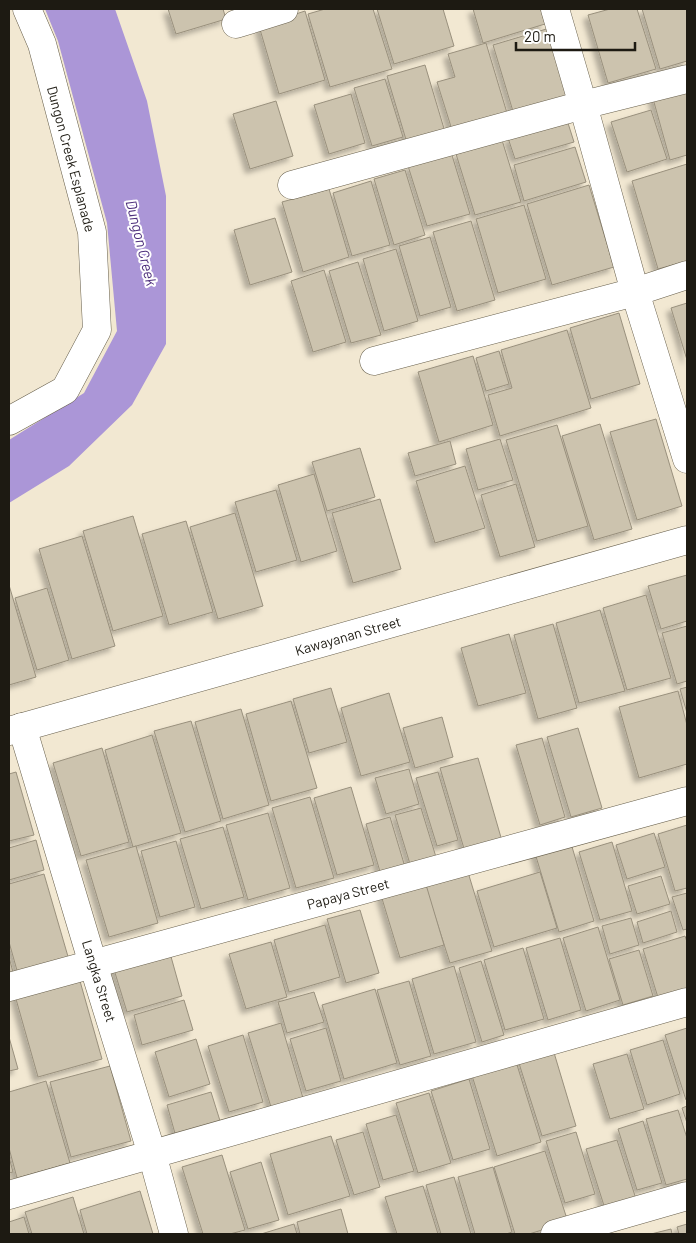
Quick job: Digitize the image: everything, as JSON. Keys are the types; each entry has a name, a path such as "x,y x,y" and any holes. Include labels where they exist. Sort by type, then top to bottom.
{"street":[{"name":"Dungon Creek Esplanade","path":"9,421 65,390 96,330 92,232 42,44 27,9"},
{"path":"236,24 284,9"},
{"path":"555,9 635,292 687,459"},
{"path":"292,186 583,105 687,79"},
{"path":"374,362 635,292 687,275"},
{"name":"Kawayanan Street","path":"16,729 687,540"},
{"name":"Langka Street","path":"16,729 93,964 152,1154 174,1234"},
{"name":"Papaya Street","path":"9,987 687,801"},
{"path":"9,1196 687,1002"},
{"path":"555,1234 687,1196"}],"water":[{"name":"Dungon Creek","path":"45,9 115,9 147,101 166,196 166,344 132,405 69,466 9,503 9,440 84,393 117,331 107,223 58,41"}],"building":[{"path":"168,9 223,9 226,19 176,34"},
{"path":"325,9 373,9 392,69 330,87 308,14"},
{"path":"377,9 443,9 454,46 394,64"},
{"path":"473,9 541,9 545,24 483,43"},
{"path":"610,9 637,9 656,69 608,83 588,15"},
{"path":"642,9 687,9 687,61 660,69"},
{"path":"305,11 325,80 279,94 259,26"},
{"path":"553,27 575,100 515,118 493,45"},
{"path":"486,43 507,113 452,130 437,82 455,77 448,54"},
{"path":"425,65 445,132 407,143 387,76"},
{"path":"385,79 403,137 372,146 354,88"},
{"path":"687,85 687,155 670,160 652,95"},
{"path":"351,94 365,143 329,154 314,105"},
{"path":"276,101 293,156 250,169 233,114"},
{"path":"651,110 667,159 627,172 611,122"},
{"path":"567,120 574,142 515,159 508,138"},
{"path":"502,140 521,202 475,215 456,154"},
{"path":"575,147 586,182 524,201 514,165"},
{"path":"451,152 470,214 427,226 408,166"},
{"path":"687,164 687,261 658,269 632,181"},
{"path":"405,170 425,235 394,245 374,179"},
{"path":"371,181 390,245 352,256 333,193"},
{"path":"589,185 614,267 552,285 527,204"},
{"path":"329,189 349,257 303,272 282,202"},
{"path":"524,205 546,279 498,293 476,219"},
{"path":"275,218 292,272 250,285 234,230"},
{"path":"471,221 495,300 457,311 433,232"},
{"path":"430,237 451,307 420,316 399,246"},
{"path":"396,249 418,321 384,331 363,259"},
{"path":"358,262 381,335 351,343 329,271"},
{"path":"324,270 346,342 313,352 291,281"},
{"path":"687,303 687,360 671,308"},
{"path":"619,313 640,384 591,399 570,328"},
{"path":"567,330 591,408 500,436 488,395 512,388 501,350"},
{"path":"499,351 509,384 486,391 476,358"},
{"path":"473,356 493,425 439,442 418,372"},
{"path":"656,419 682,506 637,520 610,432"},
{"path":"600,424 632,529 594,540 562,436"},
{"path":"557,425 588,526 537,541 506,440"},
{"path":"500,439 513,480 478,490 466,449"},
{"path":"450,441 456,464 415,476 408,453"},
{"path":"360,448 375,497 327,511 312,462"},
{"path":"465,466 485,528 435,543 416,481"},
{"path":"314,474 337,551 301,562 278,485"},
{"path":"516,484 535,547 500,557 481,495"},
{"path":"276,490 297,560 256,572 235,502"},
{"path":"380,499 401,569 353,583 332,513"},
{"path":"235,513 263,606 218,619 190,527"},
{"path":"133,516 163,616 113,631 83,531"},
{"path":"186,521 213,612 169,625 142,534"},
{"path":"82,536 115,646 72,659 39,549"},
{"path":"687,575 687,621 661,629 648,586"},
{"path":"9,585 36,677 9,685"},
{"path":"47,588 69,660 37,670 15,598"},
{"path":"646,595 671,678 627,690 603,608"},
{"path":"600,610 625,691 579,703 556,623"},
{"path":"553,624 577,708 538,719 514,635"},
{"path":"687,626 687,681 677,684 662,633"},
{"path":"509,634 526,693 478,706 461,648"},
{"path":"687,687 687,713 680,689"},
{"path":"331,688 347,742 309,753 293,699"},
{"path":"678,691 687,725 687,764 639,778 619,707"},
{"path":"389,693 410,762 361,776 341,708"},
{"path":"291,701 317,788 271,801 246,714"},
{"path":"241,709 269,805 223,819 195,722"},
{"path":"442,717 453,757 415,768 403,728"},
{"path":"191,721 221,821 185,832 154,731"},
{"path":"578,728 602,808 571,817 547,737"},
{"path":"152,735 181,833 133,847 105,750"},
{"path":"542,738 565,817 540,825 516,745"},
{"path":"102,748 129,842 81,856 53,763"},
{"path":"478,758 502,841 465,852 440,768"},
{"path":"409,769 419,804 386,814 375,778"},
{"path":"16,772 34,835 9,841 9,774"},
{"path":"438,772 458,840 437,846 416,778"},
{"path":"351,787 374,865 337,875 314,798"},
{"path":"310,797 334,878 296,888 272,808"},
{"path":"421,808 436,857 410,864 395,815"},
{"path":"268,813 290,888 248,900 226,825"},
{"path":"390,817 405,867 381,875 366,824"},
{"path":"687,825 687,888 675,891 658,834"},
{"path":"223,827 244,897 201,909 180,839"},
{"path":"654,833 665,867 627,879 616,845"},
{"path":"36,840 44,870 9,880 9,848"},
{"path":"570,840 594,921 559,932 534,850"},
{"path":"176,841 195,907 160,917 141,851"},
{"path":"612,842 632,911 600,920 579,852"},
{"path":"136,846 158,923 109,937 86,860"},
{"path":"467,869 492,951 450,963 424,882"},
{"path":"540,872 557,928 494,947 477,891"},
{"path":"44,874 69,960 18,974 9,942 9,884"},
{"path":"661,876 670,904 637,914 628,886"},
{"path":"424,878 444,945 400,958 380,892"},
{"path":"687,893 687,929 683,930 672,897"},
{"path":"360,910 379,973 346,983 327,919"},
{"path":"671,911 677,932 643,943 637,922"},
{"path":"631,918 639,945 610,954 602,926"},
{"path":"325,925 340,977 289,992 274,940"},
{"path":"598,927 620,1000 586,1011 563,938"},
{"path":"685,936 687,942 687,996 660,1004 643,949"},
{"path":"560,938 581,1010 548,1020 526,948"},
{"path":"271,942 287,997 246,1009 229,954"},
{"path":"168,946 182,996 127,1012 112,963"},
{"path":"523,948 544,1019 505,1030 484,960"},
{"path":"639,950 653,996 623,1005 609,959"},
{"path":"9,957 14,976 9,978"},
{"path":"481,961 504,1035 482,1042 459,968"},
{"path":"454,966 476,1042 434,1054 412,979"},
{"path":"78,974 102,1059 38,1077 14,992"},
{"path":"409,981 431,1056 400,1065 377,990"},
{"path":"375,989 397,1063 344,1079 322,1005"},
{"path":"314,992 324,1022 287,1033 278,1002"},
{"path":"184,1000 193,1030 142,1045 134,1015"},
{"path":"281,1023 303,1098 271,1107 248,1033"},
{"path":"326,1028 341,1081 306,1091 290,1039"},
{"path":"687,1028 687,1099 686,1100 665,1035"},
{"path":"243,1035 263,1102 229,1112 208,1046"},
{"path":"9,1037 18,1069 9,1071"},
{"path":"196,1039 210,1084 169,1097 155,1052"},
{"path":"663,1040 680,1094 647,1105 630,1050"},
{"path":"552,1046 576,1126 542,1136 517,1057"},
{"path":"513,1052 541,1142 497,1156 469,1066"},
{"path":"627,1054 644,1109 610,1119 593,1064"},
{"path":"110,1066 131,1141 71,1157 50,1082"},
{"path":"469,1079 490,1149 453,1160 431,1091"},
{"path":"46,1081 70,1163 17,1178 9,1148 9,1092"},
{"path":"211,1092 221,1124 176,1137 167,1105"},
{"path":"429,1093 451,1163 418,1173 396,1103"},
{"path":"687,1106 687,1123 682,1108"},
{"path":"678,1110 687,1138 687,1179 666,1185 646,1119"},
{"path":"396,1115 414,1171 383,1180 366,1124"},
{"path":"643,1121 662,1183 637,1190 618,1129"},
{"path":"363,1132 380,1187 354,1195 336,1140"},
{"path":"576,1132 595,1194 565,1203 546,1141"},
{"path":"331,1136 350,1196 288,1215 270,1154"},
{"path":"617,1140 637,1202 606,1212 586,1149"},
{"path":"545,1151 568,1222 529,1234 515,1234 494,1167"},
{"path":"222,1155 245,1230 230,1234 203,1234 182,1167"},
{"path":"9,1157 13,1172 9,1173"},
{"path":"261,1162 279,1220 248,1229 230,1172"},
{"path":"493,1167 512,1232 506,1234 475,1234 458,1177"},
{"path":"454,1177 471,1234 441,1234 426,1185"},
{"path":"423,1186 438,1234 397,1234 385,1197"},
{"path":"140,1191 153,1234 87,1234 80,1210"},
{"path":"73,1197 84,1234 32,1234 25,1212"},
{"path":"341,1209 348,1234 300,1234 297,1222"},
{"path":"24,1217 29,1234 9,1234 9,1222"},
{"path":"294,1224 297,1234 261,1234"},
{"path":"687,1224 687,1234 679,1234 677,1227"},
{"path":"671,1229 672,1234 651,1234"}]}
